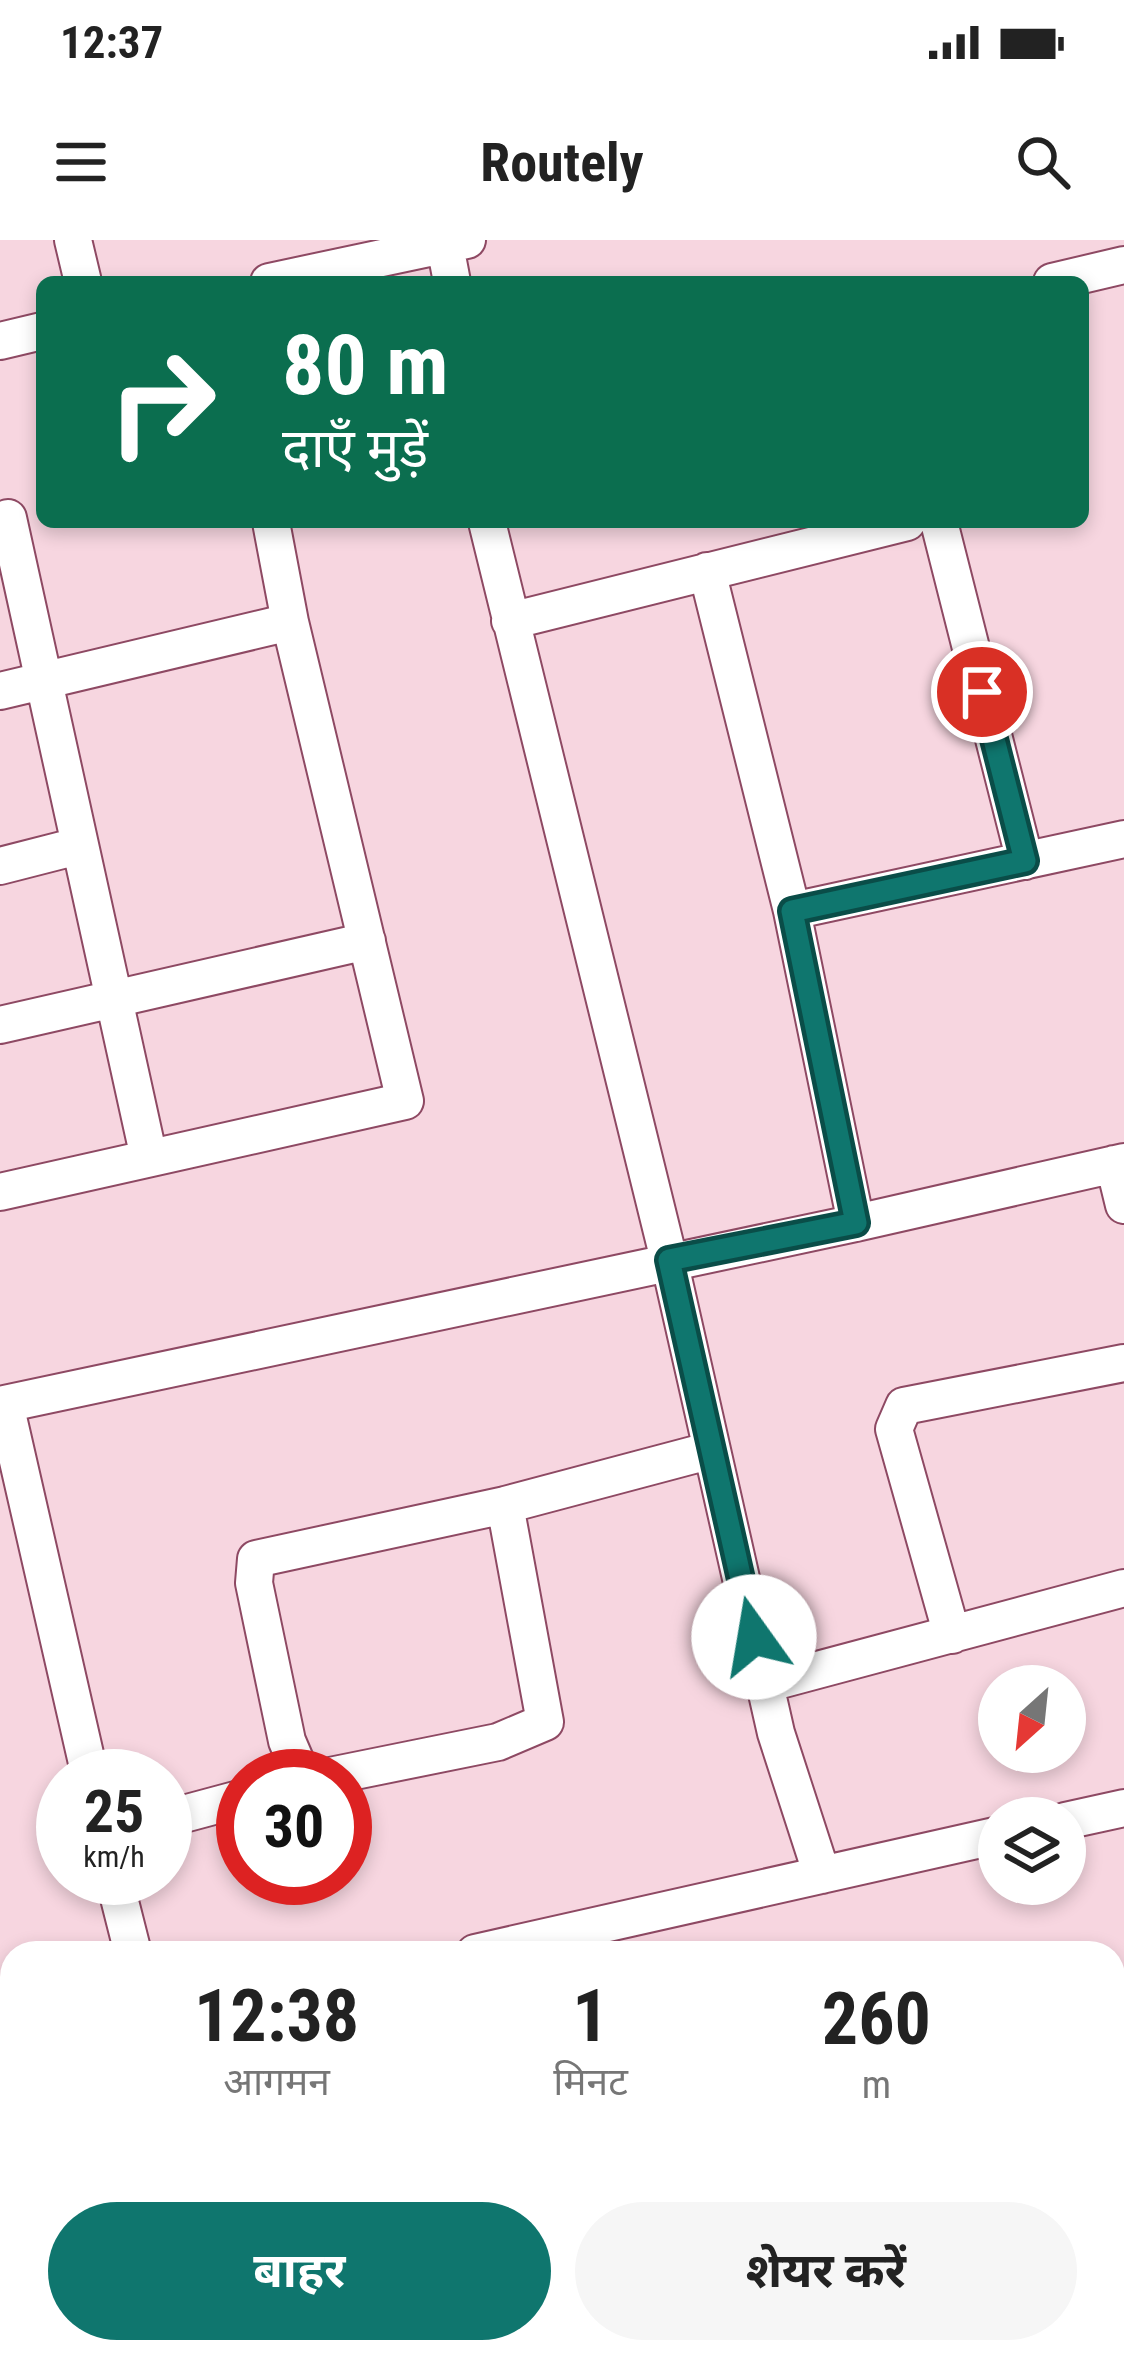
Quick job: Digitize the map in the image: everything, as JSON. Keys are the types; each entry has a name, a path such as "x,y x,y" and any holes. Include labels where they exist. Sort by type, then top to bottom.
{"street":[{"path":"73,240 82,276"},
{"path":"306,276 452,252"},
{"path":"1077,276 1124,265"},
{"path":"0,341 36,332"},
{"path":"17,517 43,681 149,1158"},
{"path":"0,1192 405,1101 290,622 272,528"},
{"path":"488,528 669,1260 776,1733 822,1875"},
{"path":"510,621 883,528"},
{"path":"940,528 1025,861"},
{"path":"707,572 792,911 856,1223"},
{"path":"0,691 290,622"},
{"path":"792,911 1124,839"},
{"path":"0,866 78,847"},
{"path":"0,1025 367,940"},
{"path":"84,1749 2,1405 1119,1163 1124,1205"},
{"path":"952,1635 894,1429 904,1406 1124,1363"},
{"path":"290,1749 254,1583 256,1559 505,1504 712,1450"},
{"path":"372,1768 498,1742 545,1722 505,1504"},
{"path":"765,1684 1124,1588"},
{"path":"1086,1816 1124,1808"},
{"path":"528,1941 978,1840"},
{"path":"121,1905 130,1941"}],"route":[{"path":"754,1637 669,1260 856,1223 792,911 1025,861 982,692"}]}
